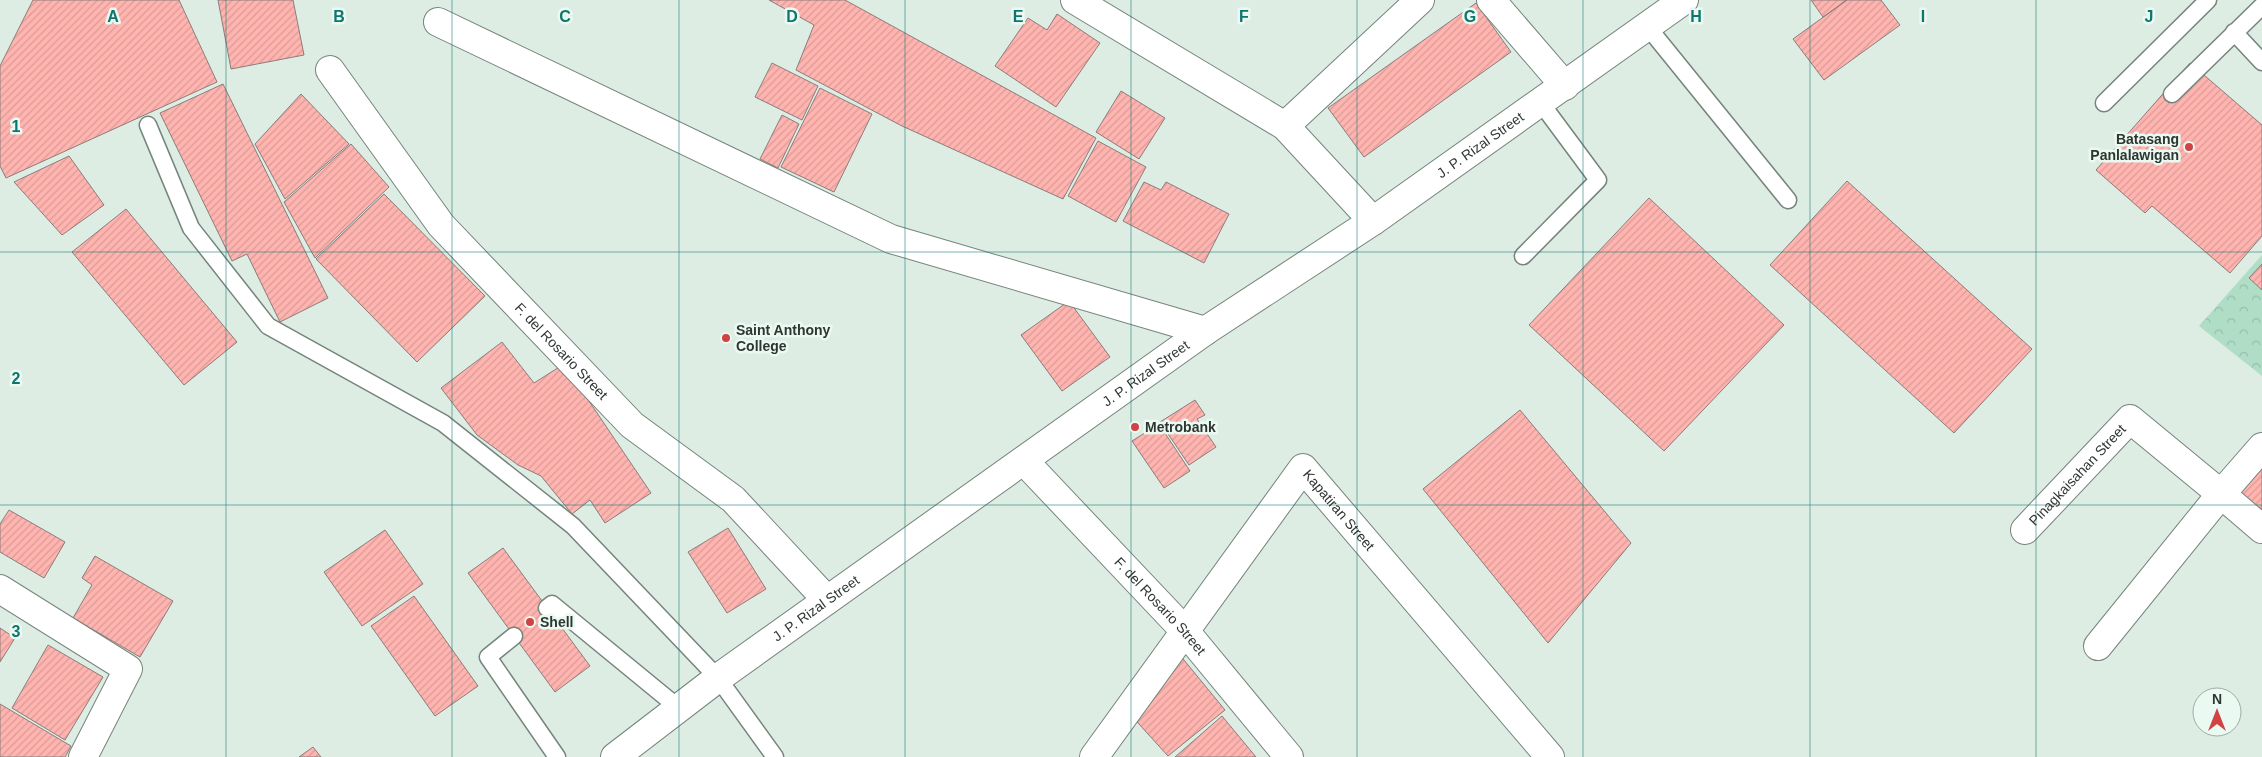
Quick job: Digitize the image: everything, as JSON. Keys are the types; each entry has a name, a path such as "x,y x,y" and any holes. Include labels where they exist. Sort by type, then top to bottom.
{"main road":[{"path":"1075,0 1285,126 1373,221"},
{"path":"1285,126 1420,0"},
{"path":"1491,0 1564,86"},
{"name":"J. P. Rizal Street","path":"615,757 718,678 1205,331 1373,221 1684,0"},
{"path":"438,22 892,239 1205,331"},
{"name":"F. del Rosario Street","path":"330,70 448,232 632,425 734,499 827,600"},
{"name":"Pinagkaisahan Street","path":"2025,530 2130,419 2221,494"},
{"path":"2098,646 2221,494 2262,447"},
{"name":"F. del Rosario Street","path":"1024,461 1185,631 1289,757"},
{"name":"Kapatiran Street","path":"1094,757 1302,468 1550,757"},
{"path":"2221,494 2262,529"},
{"path":"0,589 128,669 84,757"}],"lane":[{"path":"2104,103 2208,0"},
{"path":"2172,94 2262,6"},
{"path":"1647,26 1788,200"},
{"path":"2234,32 2262,62"},
{"path":"1524,256 1598,180 1541,103"},
{"path":"148,125 191,228 268,326 443,423 573,526 718,678 775,757"},
{"path":"547,608 552,604 680,709"},
{"path":"514,636 488,657 558,757"}],"green space":[{"path":"2262,255 2262,376 2199,326"}],"building":[{"path":"33,0 179,0 217,82 6,178 0,166 0,66"},
{"path":"218,0 293,0 304,55 231,69"},
{"path":"769,0 845,0 1096,138 1063,199 902,126 796,70 814,25"},
{"path":"1811,0 1847,0 1823,17"},
{"path":"1847,0 1881,0 1900,25 1824,80 1793,39"},
{"path":"1476,3 1511,52 1364,157 1328,108"},
{"path":"1057,14 1100,43 1056,107 995,66 1028,18 1047,30"},
{"path":"772,63 818,86 802,120 755,97"},
{"name":"Batasang Panlalawigan","path":"2190,63 2262,125 2262,236 2230,273 2152,206 2145,213 2096,170"},
{"path":"223,84 328,298 280,322 247,254 232,261 160,113"},
{"path":"820,88 872,114 834,192 781,167"},
{"path":"1121,91 1165,118 1139,159 1096,132"},
{"path":"301,94 349,144 285,199 255,144"},
{"path":"782,115 799,124 778,168 760,159"},
{"path":"1098,141 1146,167 1116,222 1068,196"},
{"path":"351,144 389,187 315,258 284,202"},
{"path":"69,156 104,205 62,235 14,182"},
{"path":"1847,181 2032,349 1954,433 1770,265"},
{"path":"1144,182 1161,190 1166,182 1229,214 1204,263 1123,221"},
{"path":"384,194 485,296 417,362 316,259"},
{"path":"1649,198 1784,325 1664,451 1529,325"},
{"path":"126,209 237,342 184,385 72,252"},
{"path":"2262,264 2262,290 2249,278"},
{"path":"1069,301 1110,357 1062,391 1021,335"},
{"path":"502,342 534,383 564,364 651,493 605,523 590,500 572,514 541,476 518,465 477,435 441,388"},
{"path":"1195,400 1205,415 1197,419 1216,447 1189,465 1160,422"},
{"path":"1520,410 1631,543 1548,643 1423,489"},
{"path":"1159,424 1190,471 1164,488 1132,441"},
{"path":"2262,449 2262,521 2226,491"},
{"path":"9,510 65,542 44,578 0,552 0,524"},
{"path":"728,528 766,589 727,613 688,552"},
{"path":"385,530 423,584 362,626 324,572"},
{"name":"Shell","path":"503,548 590,666 555,692 468,573"},
{"path":"95,556 173,601 140,657 73,618 92,585 82,578"},
{"path":"414,596 478,686 435,716 371,626"},
{"path":"0,628 15,638 0,662"},
{"path":"48,645 103,677 65,740 12,708"},
{"path":"1179,654 1225,710 1168,756 1129,713"},
{"path":"0,704 71,746 65,757 0,757"},
{"path":"1222,716 1256,757 1175,757"},
{"path":"313,747 321,757 299,757"}],"place":[{"name":"Batasang Panlalawigan","path":"2189,147"},
{"name":"Saint Anthony College","path":"726,338"},
{"name":"Metrobank","path":"1135,427"},
{"name":"Shell","path":"530,622"}]}
